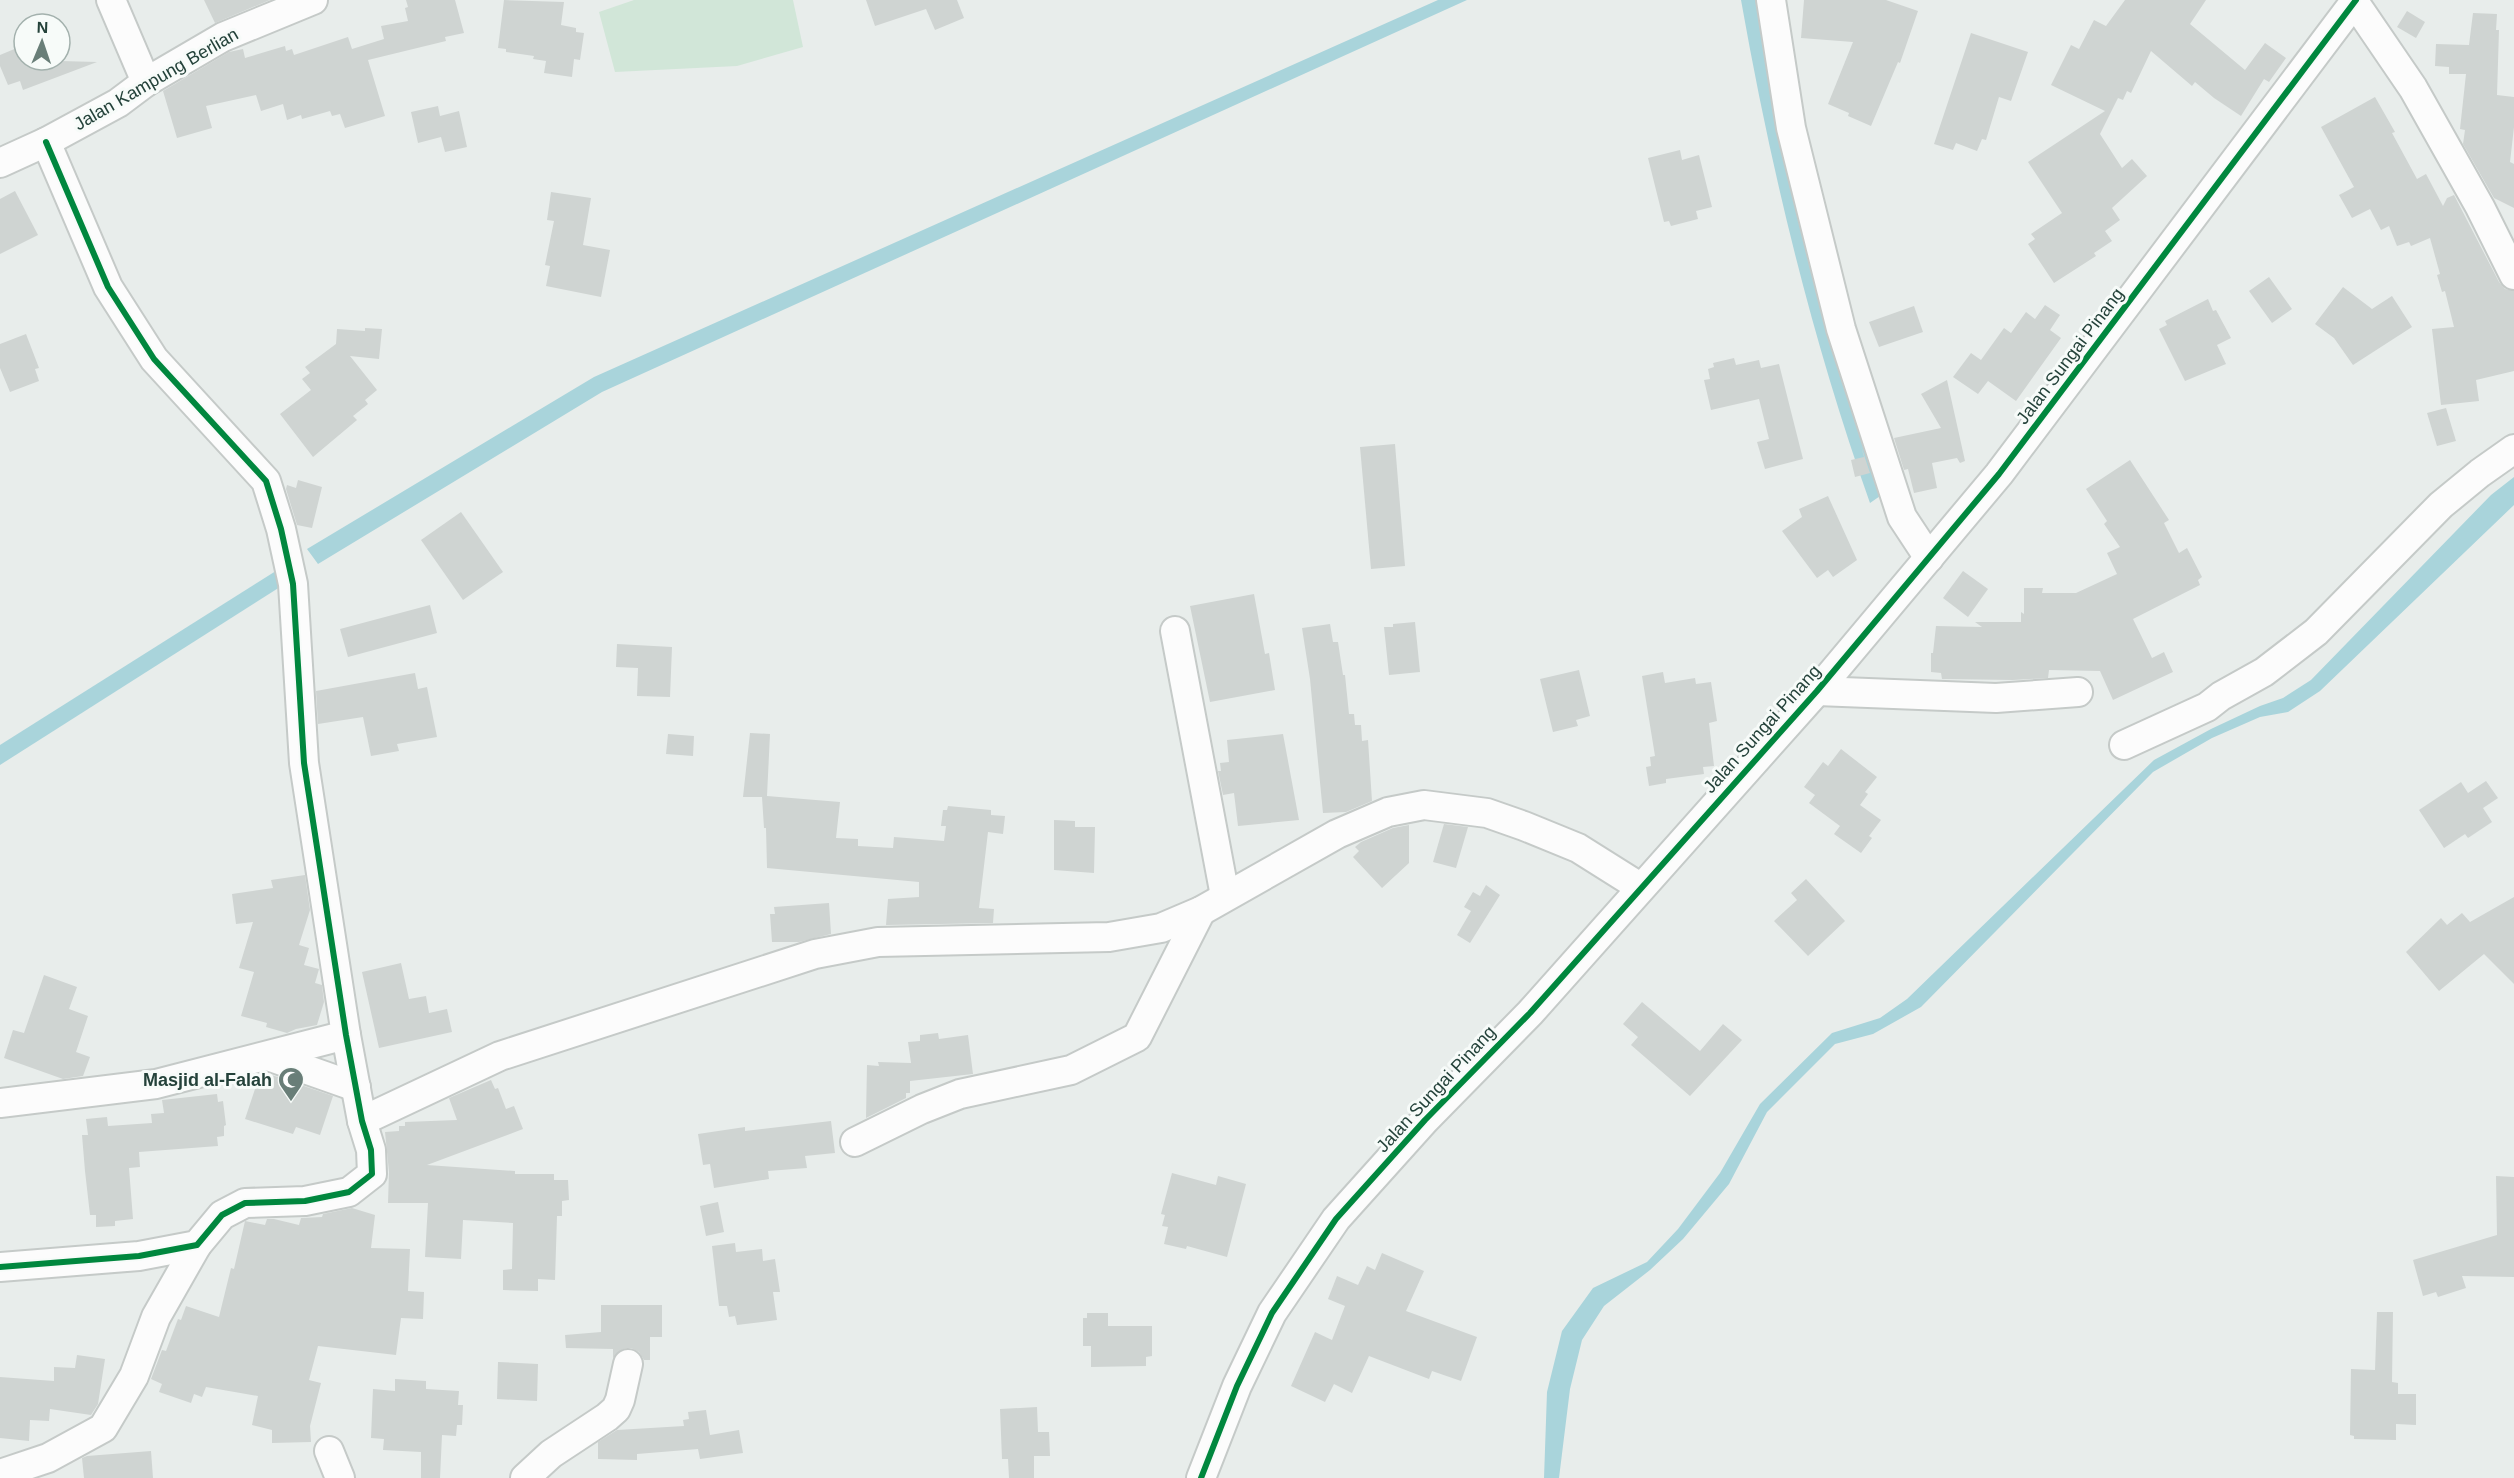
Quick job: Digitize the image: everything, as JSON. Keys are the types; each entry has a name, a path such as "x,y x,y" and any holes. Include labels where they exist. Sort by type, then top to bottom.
{"street":[{"path":"111,0 146,82"},
{"name":"Jalan Kampung Berlian","path":"0,163 46,142 118,103 146,82 223,37 313,0"},
{"path":"1771,0 1791,128 1841,329 1902,517 1929,558"},
{"path":"2354,1 2413,88 2480,207 2514,274"},
{"name":"Jalan Sungai Pinang","path":"1201,1478 1237,1386 1272,1313 1336,1219 1425,1120 1530,1012 1817,691 1929,558 1999,474 2354,1"},
{"path":"0,1474 48,1458 103,1428 134,1376 156,1317 197,1245 222,1215 245,1203 305,1201 349,1192 372,1174 371,1150 362,1121 346,1035 304,763 293,584 281,529 266,481 154,359 108,287 46,142"},
{"path":"2124,745 2207,707 2221,696 2264,672 2316,632 2441,505 2480,472 2514,449"},
{"path":"855,1142 922,1109 960,1094 1071,1070 1137,1037 1213,903 1175,631"},
{"path":"1817,691 1996,698 2078,692"},
{"path":"362,1121 500,1056 815,954 878,942 1109,937 1137,934 1161,928 1213,903 1337,834 1388,812 1424,805 1487,813 1524,826 1578,848 1640,887"},
{"path":"0,1103 156,1084 346,1035"},
{"path":"268,1056 356,1087"},
{"path":"0,1267 139,1256 197,1245"},
{"path":"525,1478 551,1454 607,1418 616,1409 628,1364"},
{"path":"329,1451 340,1478"}],"green space":[{"path":"634,0 793,0 803,47 737,66 615,72 599,12"}],"water":[{"path":"1438,0 1467,0 602,392 318,564 307,549 594,377"},
{"path":"1741,0 1756,0 1772,98 1883,494 1870,503 1830,380 1795,254 1766,127"},
{"path":"2514,477 2514,505 2320,691 2288,712 2260,717 2212,738 2153,772 1921,1007 1873,1034 1835,1044 1767,1112 1729,1184 1683,1239 1650,1270 1604,1306 1582,1340 1570,1389 1559,1478 1544,1478 1547,1392 1562,1331 1593,1288 1647,1262 1678,1229 1720,1173 1760,1104 1832,1033 1880,1018 1907,999 2154,760 2211,729 2283,698 2311,680 2491,495"},
{"path":"279,569 280,587 0,765 0,745"}],"building":[{"path":"204,0 270,0 215,23"},
{"path":"406,0 455,0 464,33 445,37 446,41 368,60 385,116 345,128 340,114 332,116 330,111 302,119 301,115 287,120 283,104 261,111 256,95 206,106 212,128 177,138 163,91 229,52 243,49 245,58 285,46 286,51 292,49 294,55 348,37 352,49 384,39 381,26 408,21"},
{"path":"504,0 564,2 561,25 576,28 576,32 584,33 580,60 574,59 572,77 544,73 546,61 498,48"},
{"path":"866,0 957,0 964,18 935,30 926,9 875,26"},
{"path":"1804,0 1886,0 1918,11 1900,63 1898,62 1871,126 1828,104 1853,42 1801,38"},
{"path":"2125,0 2206,0 2190,24 2245,70 2265,43 2286,58 2269,82 2264,79 2241,116 2195,82 2192,86 2151,51 2131,93 2127,91 2123,100 2118,98 2100,134 2122,168 2132,159 2147,176 2112,208 2120,220 2105,231 2112,241 2094,253 2096,256 2054,283 2028,244 2035,239 2031,234 2062,213 2028,162 2105,111 2051,85 2071,45 2079,49 2094,20 2106,26"},
{"path":"2407,11 2425,22 2416,38 2397,27"},
{"path":"2473,13 2497,14 2496,30 2499,30 2497,95 2514,97 2514,127 2510,162 2514,164 2514,208 2494,198 2463,144 2465,130 2460,129 2466,74 2449,74 2449,67 2435,66 2436,44 2469,45"},
{"path":"1971,33 2028,52 2011,101 1999,97 1986,140 1982,139 1977,151 1956,143 1953,150 1934,144"},
{"path":"12,50 12,72 71,72 23,90 20,81 8,85 0,66 0,55"},
{"path":"72,61 97,62 72,71"},
{"path":"2375,97 2395,132 2392,133 2417,179 2426,174 2443,206 2447,198 2454,195 2499,282 2505,289 2514,291 2514,371 2476,380 2479,401 2441,405 2432,329 2454,327 2445,291 2442,292 2437,275 2440,274 2430,238 2411,246 2409,242 2397,246 2389,226 2381,230 2370,209 2352,218 2339,195 2354,187 2321,127"},
{"path":"438,106 440,116 459,111 467,147 445,152 441,137 418,143 411,112"},
{"path":"1680,150 1682,160 1699,155 1712,207 1696,211 1698,219 1671,226 1669,221 1664,222 1648,158"},
{"path":"15,191 38,235 0,254 0,199"},
{"path":"551,192 591,198 583,245 610,250 601,297 546,286 550,266 545,265 554,221 547,220"},
{"path":"2269,277 2292,309 2272,323 2249,291"},
{"path":"2343,287 2372,309 2392,296 2412,327 2353,365 2334,338 2315,324"},
{"path":"2208,299 2231,338 2217,345 2226,364 2185,381 2159,329 2167,325 2165,321"},
{"path":"2045,305 2060,315 2050,330 2061,338 2016,401 1988,381 1978,394 1953,377 1971,353 1981,360 2004,328 2011,333 2026,312 2035,319"},
{"path":"1914,306 1923,332 1879,347 1869,322"},
{"path":"365,328 382,329 379,359 350,356 377,390 365,400 368,404 353,416 357,420 313,457 280,414 311,390 302,379 310,373 305,367 336,344 337,329 365,331"},
{"path":"26,334 39,368 35,369 39,381 10,392 0,368 0,344"},
{"path":"1734,358 1736,365 1759,360 1761,368 1779,364 1803,459 1765,469 1757,442 1769,439 1759,399 1711,410 1704,380 1710,379 1708,369 1714,367 1713,363"},
{"path":"1947,380 1965,461 1960,463 1957,458 1932,463 1937,488 1914,493 1908,469 1904,470 1894,438 1941,428 1921,394"},
{"path":"2446,408 2456,441 2437,446 2427,413"},
{"path":"1395,444 1405,566 1371,569 1360,447"},
{"path":"1861,446 1870,473 1855,477 1851,460 1864,457"},
{"path":"2130,460 2169,520 2164,523 2179,553 2187,548 2202,577 2198,580 2200,585 2133,619 2152,658 2164,652 2173,672 2113,700 2100,671 2049,670 2048,678 2013,680 1942,679 1941,673 1931,672 1931,653 1933,653 1936,626 1982,627 1975,622 2021,622 2021,612 2024,614 2024,588 2043,588 2042,593 2076,593 2117,574 2107,553 2120,547 2104,524 2107,521 2086,489"},
{"path":"298,480 322,487 312,528 297,525 286,489 287,485 296,488"},
{"path":"1828,496 1857,560 1833,577 1828,570 1817,578 1782,531 1802,517 1799,509"},
{"path":"461,512 503,572 463,600 421,540"},
{"path":"1963,571 1988,589 1968,617 1943,598"},
{"path":"1254,594 1265,654 1269,653 1275,690 1210,702 1190,606"},
{"path":"430,605 437,633 348,657 340,629"},
{"path":"1415,622 1420,672 1389,675 1384,627"},
{"path":"1330,624 1333,642 1338,642 1343,675 1345,675 1349,714 1354,714 1355,725 1361,725 1362,741 1368,740 1372,801 1346,812 1323,813 1310,679 1302,628"},
{"path":"617,644 672,647 670,697 637,696 638,668 616,667"},
{"path":"1579,670 1590,716 1576,720 1578,726 1553,732 1540,679"},
{"path":"1663,672 1665,683 1695,678 1696,684 1711,682 1717,721 1709,723 1714,766 1703,767 1704,774 1666,779 1666,783 1649,786 1646,767 1651,766 1650,757 1655,756 1642,676"},
{"path":"415,673 418,689 427,687 437,737 397,744 399,751 371,756 363,717 318,724 316,691"},
{"path":"750,733 770,734 767,796 840,802 836,838 858,839 858,846 893,848 894,837 944,841 946,826 941,826 943,810 947,810 948,806 991,810 991,815 1005,816 1003,834 988,832 979,908 994,909 993,923 886,925 888,899 919,897 919,882 767,868 766,828 764,828 762,797 743,797"},
{"path":"668,734 694,736 693,756 666,754"},
{"path":"1283,734 1299,820 1238,826 1234,793 1223,795 1218,771 1221,771 1220,763 1229,762 1227,740"},
{"path":"1841,749 1877,777 1865,792 1868,794 1860,805 1881,820 1869,836 1872,838 1861,853 1834,834 1840,826 1809,803 1815,795 1804,787 1823,762 1828,766"},
{"path":"2486,781 2498,798 2483,808 2492,822 2468,838 2465,834 2444,848 2419,810 2461,782 2468,793"},
{"path":"1054,820 1075,821 1075,827 1095,827 1094,873 1054,870"},
{"path":"1444,824 1468,827 1456,868 1433,862"},
{"path":"1409,825 1409,863 1382,888 1353,857 1359,851 1355,847 1393,828"},
{"path":"305,875 310,910 299,945 309,948 304,965 319,969 315,983 322,985 324,1002 317,1025 287,1033 266,1027 267,1023 241,1016 254,972 239,968 253,922 236,924 232,894 273,888 271,880"},
{"path":"1806,879 1845,921 1808,956 1774,921 1797,900 1791,893"},
{"path":"1486,885 1500,895 1470,943 1457,935 1471,911 1464,907 1473,892 1480,896"},
{"path":"2514,897 2514,984 2484,954 2439,991 2406,952 2441,918 2447,925 2462,913 2470,922"},
{"path":"829,903 831,934 799,942 772,942 770,914 775,914 774,907"},
{"path":"401,963 409,999 426,996 429,1013 447,1009 452,1032 379,1048 362,972"},
{"path":"44,975 77,987 69,1009 88,1016 76,1052 90,1057 83,1076 63,1079 4,1058 13,1030 24,1033"},
{"path":"1642,1002 1700,1051 1723,1024 1742,1040 1690,1096 1631,1045 1638,1037 1623,1024"},
{"path":"938,1033 939,1039 968,1035 973,1074 910,1081 910,1093 906,1093 906,1098 866,1118 867,1065 879,1066 878,1062 911,1063 908,1042 920,1041 920,1035"},
{"name":"Masjid al-Falah","path":"266,1073 333,1096 320,1135 296,1127 293,1134 245,1119 260,1074"},
{"path":"491,1080 495,1089 498,1088 506,1109 514,1106 523,1129 427,1165 515,1171 515,1174 554,1174 554,1180 568,1180 569,1200 562,1201 562,1216 557,1216 555,1280 538,1279 538,1291 503,1290 503,1270 512,1269 513,1223 463,1220 461,1259 425,1257 428,1203 388,1203 389,1172 385,1132 399,1131 399,1126 405,1126 405,1122 457,1120 449,1098"},
{"path":"217,1094 218,1102 223,1101 226,1125 224,1136 217,1137 218,1146 139,1152 140,1167 129,1168 133,1219 115,1221 115,1226 96,1227 96,1215 90,1215 85,1171 82,1135 88,1135 86,1119 107,1117 108,1126 152,1123 151,1114 164,1113 162,1100"},
{"path":"831,1121 835,1153 805,1156 807,1168 768,1171 769,1179 714,1188 710,1164 703,1165 698,1134 745,1127 745,1131"},
{"path":"1172,1173 1216,1185 1218,1176 1246,1184 1227,1257 1187,1246 1186,1249 1164,1244 1168,1227 1162,1226 1165,1215 1161,1214"},
{"path":"2496,1176 2514,1177 2514,1277 2462,1276 2466,1288 2438,1297 2436,1292 2423,1296 2413,1260 2497,1235"},
{"path":"718,1202 724,1232 706,1236 700,1206"},
{"path":"352,1208 375,1215 371,1248 410,1249 408,1291 424,1292 423,1319 401,1318 396,1355 318,1346 309,1380 321,1383 310,1426 311,1442 272,1443 272,1430 252,1425 258,1396 206,1387 202,1397 194,1394 191,1403 159,1392 162,1384 151,1379 162,1350 166,1351 178,1319 181,1320 186,1306 219,1317 231,1268 234,1269 245,1221 265,1225 267,1219 274,1219 299,1225 301,1218 322,1217 323,1214"},
{"path":"735,1243 736,1252 762,1249 763,1261 775,1259 780,1292 773,1292 777,1320 737,1325 735,1316 729,1317 727,1306 719,1306 712,1246"},
{"path":"1382,1253 1424,1271 1406,1311 1477,1337 1461,1381 1432,1371 1429,1379 1369,1356 1352,1393 1334,1384 1325,1402 1291,1386 1315,1332 1332,1340 1345,1306 1328,1299 1337,1276 1358,1285 1367,1266 1375,1270"},
{"path":"601,1305 662,1305 662,1337 650,1337 650,1360 644,1360 639,1352 631,1348 623,1349 613,1358 613,1349 566,1348 565,1335 601,1332"},
{"path":"2377,1312 2393,1312 2392,1382 2398,1383 2398,1394 2416,1394 2416,1425 2396,1424 2396,1440 2354,1439 2354,1436 2350,1435 2351,1369 2375,1370"},
{"path":"1087,1313 1108,1313 1108,1326 1152,1326 1152,1356 1146,1357 1146,1366 1091,1367 1091,1346 1083,1346 1083,1318 1087,1318"},
{"path":"77,1355 105,1359 98,1404 91,1415 50,1409 49,1421 30,1420 29,1441 0,1438 0,1377 54,1381 54,1367 75,1368"},
{"path":"498,1362 538,1364 537,1401 497,1399"},
{"path":"395,1379 426,1381 426,1389 459,1391 458,1405 463,1405 462,1425 457,1425 456,1436 442,1435 440,1478 421,1478 421,1452 383,1450 384,1439 371,1438 373,1389 395,1391"},
{"path":"1037,1407 1038,1432 1049,1432 1050,1456 1034,1456 1034,1478 1009,1478 1008,1459 1002,1459 1000,1409"},
{"path":"706,1410 710,1435 739,1430 743,1453 700,1459 698,1449 637,1454 637,1460 598,1459 598,1442 617,1430 684,1426 683,1420 689,1419 688,1412"},
{"path":"151,1451 153,1478 84,1478 82,1458"}],"cycle path":[{"path":"1201,1478 1237,1386 1272,1313 1336,1219 1425,1120 1530,1013 1817,691 1999,474 2356,0"},
{"path":"0,1267 139,1256 197,1245 222,1215 245,1203 305,1201 349,1192 372,1174 371,1150 362,1121 346,1035 304,763 293,584 281,529 266,481 154,359 108,287 46,142"}],"place":[{"name":"Masjid al-Falah","path":"291,1103"}]}
